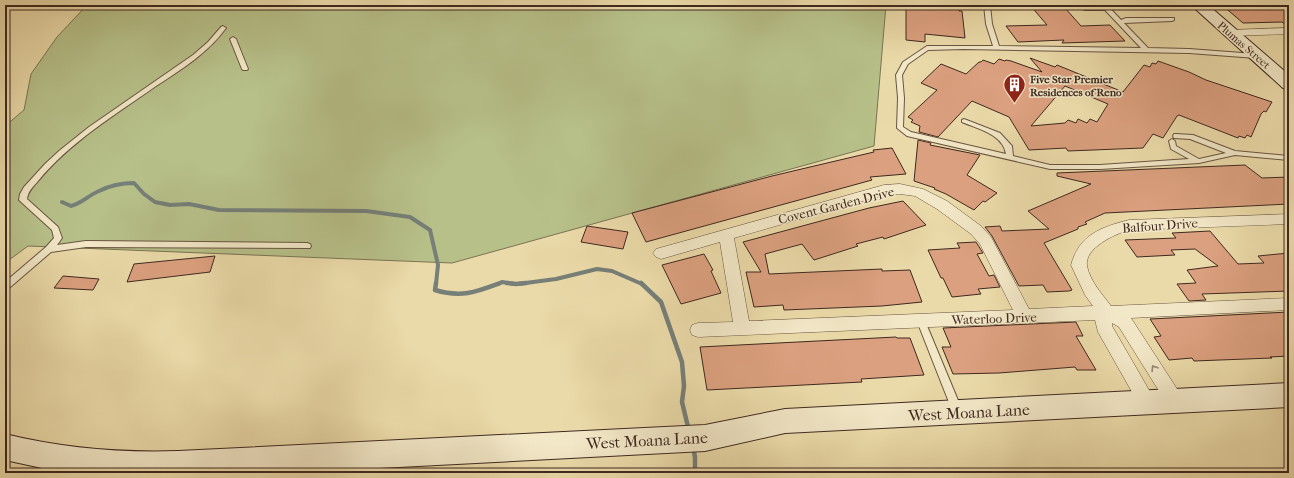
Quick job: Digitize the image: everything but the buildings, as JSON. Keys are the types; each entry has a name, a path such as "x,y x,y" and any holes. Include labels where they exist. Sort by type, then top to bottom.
{"street":[{"name":"Plumas Street","path":"1199,5 1289,84"},
{"path":"1231,33 1289,31"},
{"name":"Covent Garden Drive","path":"661,253 884,190 900,189 918,192 942,205 976,230 986,241 1025,316"},
{"name":"Balfour Drive","path":"1175,401 1125,322 1107,312 1093,295 1079,265 1082,253 1096,239 1110,230 1129,225 1289,219"},
{"path":"726,234 742,328"},
{"name":"Waterloo Drive","path":"698,330 1289,304"},
{"path":"1107,312 1103,319 1104,327 1147,402"},
{"name":"West Moana Lane","path":"5,447 34,455 75,462 143,466 178,465 705,438 785,421 1289,395"}],"lane":[{"path":"987,5 989,24 998,48"},
{"path":"1076,5 1085,8 1105,7 1146,50"},
{"path":"1119,22 1126,20 1172,19"},
{"path":"5,287 49,249 58,238 55,229 23,200 23,194 38,176 58,154 72,143 197,55 214,40 223,28"},
{"path":"233,38 245,69"},
{"path":"1234,153 1198,162 1100,167 1050,167 1010,158 909,134 900,128 901,98 899,75 905,63 927,48 1189,51 1257,56"},
{"path":"964,121 998,135 1008,146 1010,158"},
{"path":"1198,162 1173,147 1174,139 1191,137 1234,153 1289,158"},
{"path":"49,249 86,244 307,246"},
{"path":"921,321 958,412"}],"green space":[{"path":"87,5 886,5 874,146 452,263 28,246 5,263 5,126 24,110 31,74 57,37"}],"waterway":[{"path":"62,202 71,206 107,188 121,184 134,183 144,194 155,202 170,205 189,204 219,210 366,211 410,217 430,230 438,265 436,284"},
{"path":"524,283 556,279 597,269 612,271 642,284"},
{"path":"436,283 435,290 453,294 468,293 500,283"},
{"path":"500,283 510,283"},
{"path":"510,283 524,283"},
{"path":"510,283 514,284"},
{"path":"518,284 524,283"},
{"path":"641,283 661,302 682,362 684,386 682,402 689,431"},
{"path":"693,447 695,457 695,473"}],"place":[{"name":"Five Star Premier Residences of Reno","path":"1015,104"}]}
